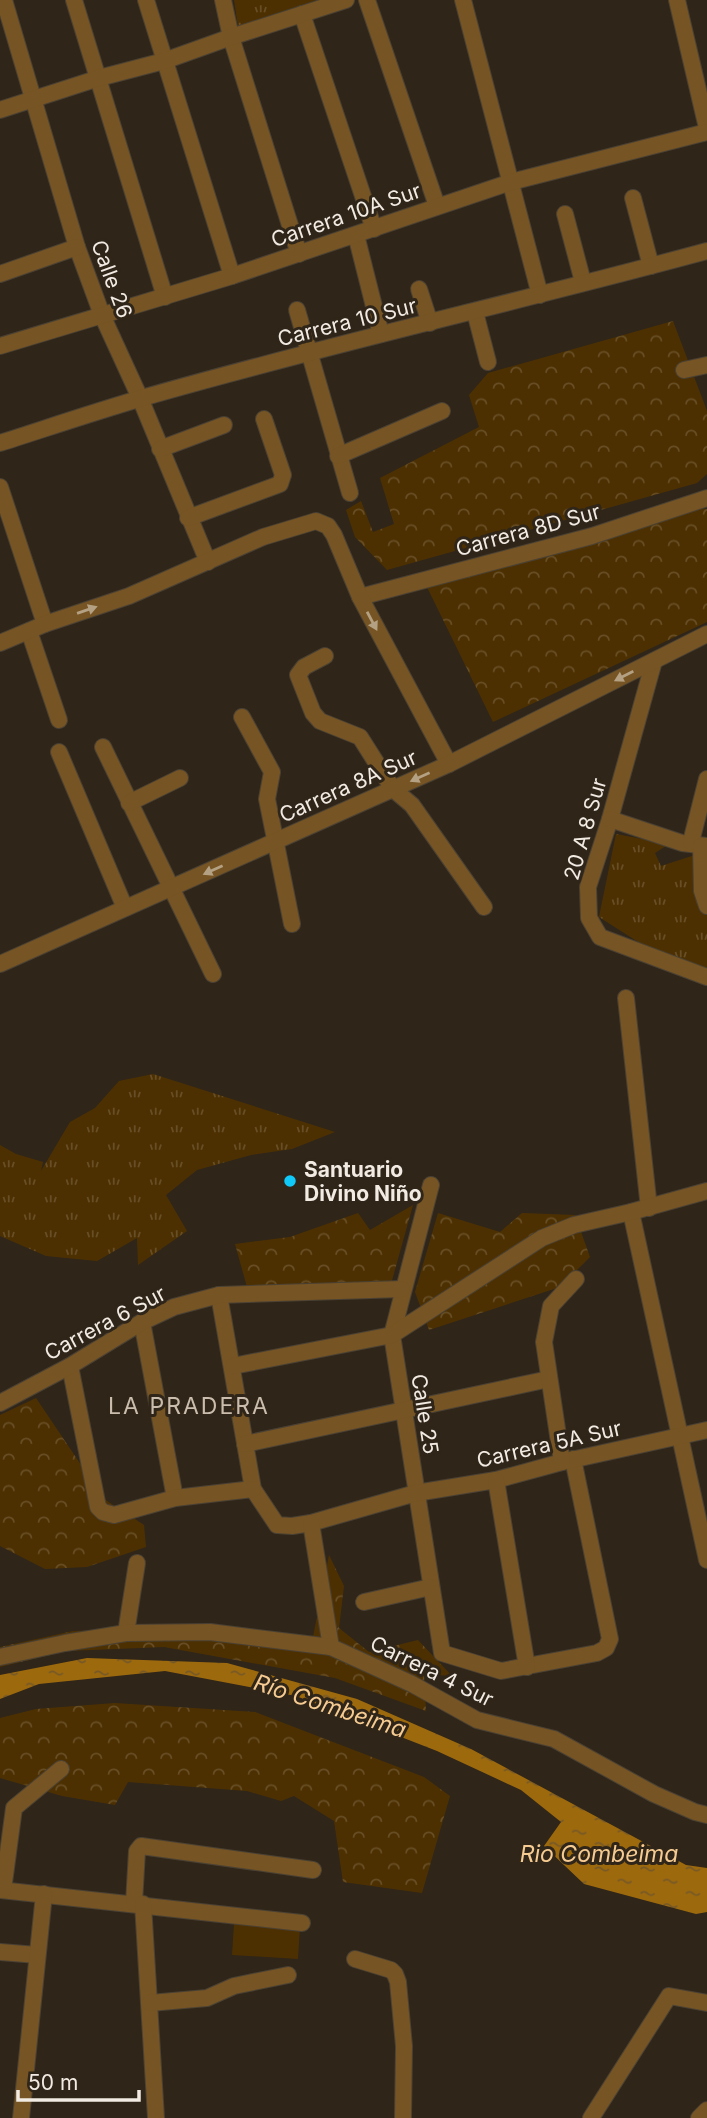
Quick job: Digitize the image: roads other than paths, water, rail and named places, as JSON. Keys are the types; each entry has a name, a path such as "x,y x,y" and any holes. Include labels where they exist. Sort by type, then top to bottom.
{"street":[{"name":"Calle 26","path":"4,0 78,247 102,315 208,562"},
{"path":"74,0 166,297"},
{"path":"146,0 232,276"},
{"path":"223,0 231,37 299,254"},
{"path":"0,110 99,78 164,61 346,0"},
{"path":"367,0 438,206"},
{"path":"463,0 540,295"},
{"path":"677,0 707,130"},
{"path":"302,14 374,229"},
{"name":"Carrera 10A Sur","path":"0,346 232,276 511,182 707,130"},
{"path":"633,198 651,266"},
{"path":"565,214 583,282"},
{"path":"356,234 381,334"},
{"path":"0,274 78,247"},
{"name":"Carrera 10 Sur","path":"0,443 139,398 707,251"},
{"path":"419,289 430,323"},
{"path":"298,310 350,492"},
{"path":"475,312 488,362"},
{"path":"684,370 707,365"},
{"path":"338,456 442,411"},
{"path":"188,518 280,484 283,475 264,419"},
{"path":"160,449 225,425"},
{"path":"0,487 45,624"},
{"name":"Carrera 8D Sur","path":"359,597 592,536 707,498"},
{"path":"0,643 45,624 129,597 263,537 316,521 328,526 334,535 359,597 449,764"},
{"path":"29,631 60,720"},
{"name":"Carrera 8A Sur","path":"0,964 449,764 707,634"},
{"path":"324,656 304,667 298,676 313,713 320,721 360,737 393,789 412,805 484,907"},
{"name":"20 A 8 Sur","path":"654,660 610,819 588,887 589,918 600,937 707,977"},
{"path":"242,717 272,772 266,796 292,924"},
{"path":"103,747 173,887 213,975"},
{"path":"59,752 125,908"},
{"path":"129,803 180,778"},
{"path":"707,779 700,845 702,891 707,906"},
{"path":"610,819 674,841 700,845"},
{"path":"626,998 649,1208"},
{"name":"Calle 25","path":"431,1185 391,1335 442,1653 501,1671 527,1667"},
{"path":"233,1366 391,1335 542,1238 573,1225 649,1208 707,1191"},
{"path":"631,1212 707,1560"},
{"path":"496,1480 527,1667 597,1653 606,1648 610,1639 549,1380 544,1342 551,1306 576,1279"},
{"name":"Carrera 6 Sur","path":"0,1403 70,1366 142,1322 174,1307 219,1295 402,1289"},
{"path":"70,1366 98,1507 103,1512 114,1515 174,1498 253,1489 219,1295"},
{"path":"142,1322 174,1498"},
{"path":"245,1444 549,1380"},
{"name":"Carrera 5A Sur","path":"253,1489 278,1525 292,1526 416,1493 496,1480 567,1461 707,1430"},
{"path":"311,1523 331,1647"},
{"path":"126,1633 137,1563"},
{"path":"364,1602 431,1587"},
{"name":"Carrera 4 Sur","path":"0,1657 126,1633 210,1632 331,1647 412,1684 477,1720 554,1739 654,1794 707,1815"},
{"path":"61,1769 14,1808 2,1890 302,1923"},
{"path":"156,2118 150,2003 138,1904 137,1851 141,1846 313,1870"},
{"path":"21,2118 44,1894"},
{"path":"0,1952 37,1955"},
{"path":"355,1959 391,1970 398,1982 404,2046 403,2118"},
{"path":"150,2003 207,1998 234,1986 288,1975"},
{"path":"591,2118 669,1996 707,2003"},
{"path":"699,2118 707,2110"}],"water":[{"name":"Rio Combeima","path":"87,1658 227,1663 357,1699 471,1749 686,1865 707,1868 707,1912 696,1914 584,1884 544,1846 561,1822 521,1790 437,1751 296,1696 165,1671 39,1684 0,1699 0,1675"}],"place":[{"name":"Santuario Divino Niño","path":"290,1181"}],"district":[{"name":"LA PRADERA","path":"189,1406"}],"water label":[{"name":"Río Combeima","path":"330,1706"}]}
